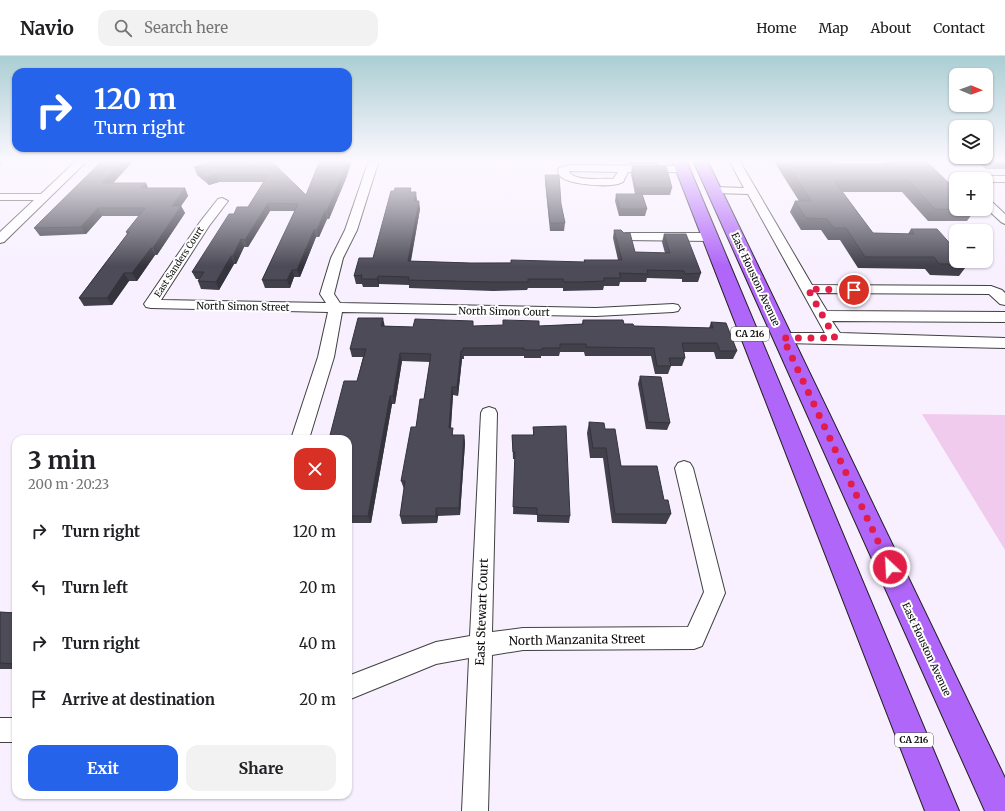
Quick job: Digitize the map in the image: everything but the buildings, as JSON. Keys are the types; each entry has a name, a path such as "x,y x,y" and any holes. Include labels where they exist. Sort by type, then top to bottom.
{"main road":[{"name":"CA 216","path":"698,195 710,237 942,811"},
{"name":"East Houston Avenue","path":"716,195 1003,811"}],"street":[{"path":"301,435 326,357 336,307 326,294 337,258 351,230 362,195"},
{"path":"753,195 835,338"},
{"path":"0,197 45,197"},
{"path":"0,239 45,197"},
{"name":"East Sanders Court","path":"151,304 204,224 222,201"},
{"path":"993,209 1005,220"},
{"path":"626,237 710,237"},
{"path":"808,289 991,290 997,293 1005,301"},
{"name":"North Simon Street","path":"151,304 336,307"},
{"name":"North Simon Court","path":"336,307 417,310 596,312 673,308"},
{"path":"823,316 1005,317"},
{"path":"783,338 1005,343"},
{"name":"East Stewart Court","path":"475,811 489,413"},
{"name":"North Manzanita Street","path":"352,686 436,653 481,645 523,640 694,638 715,593 684,468"},
{"path":"0,730 12,730"}],"shaded area":[{"path":"922,414 1005,415 1005,550"}],"route":[{"path":"854,290 808,289 835,338 783,338 890,567"}]}
